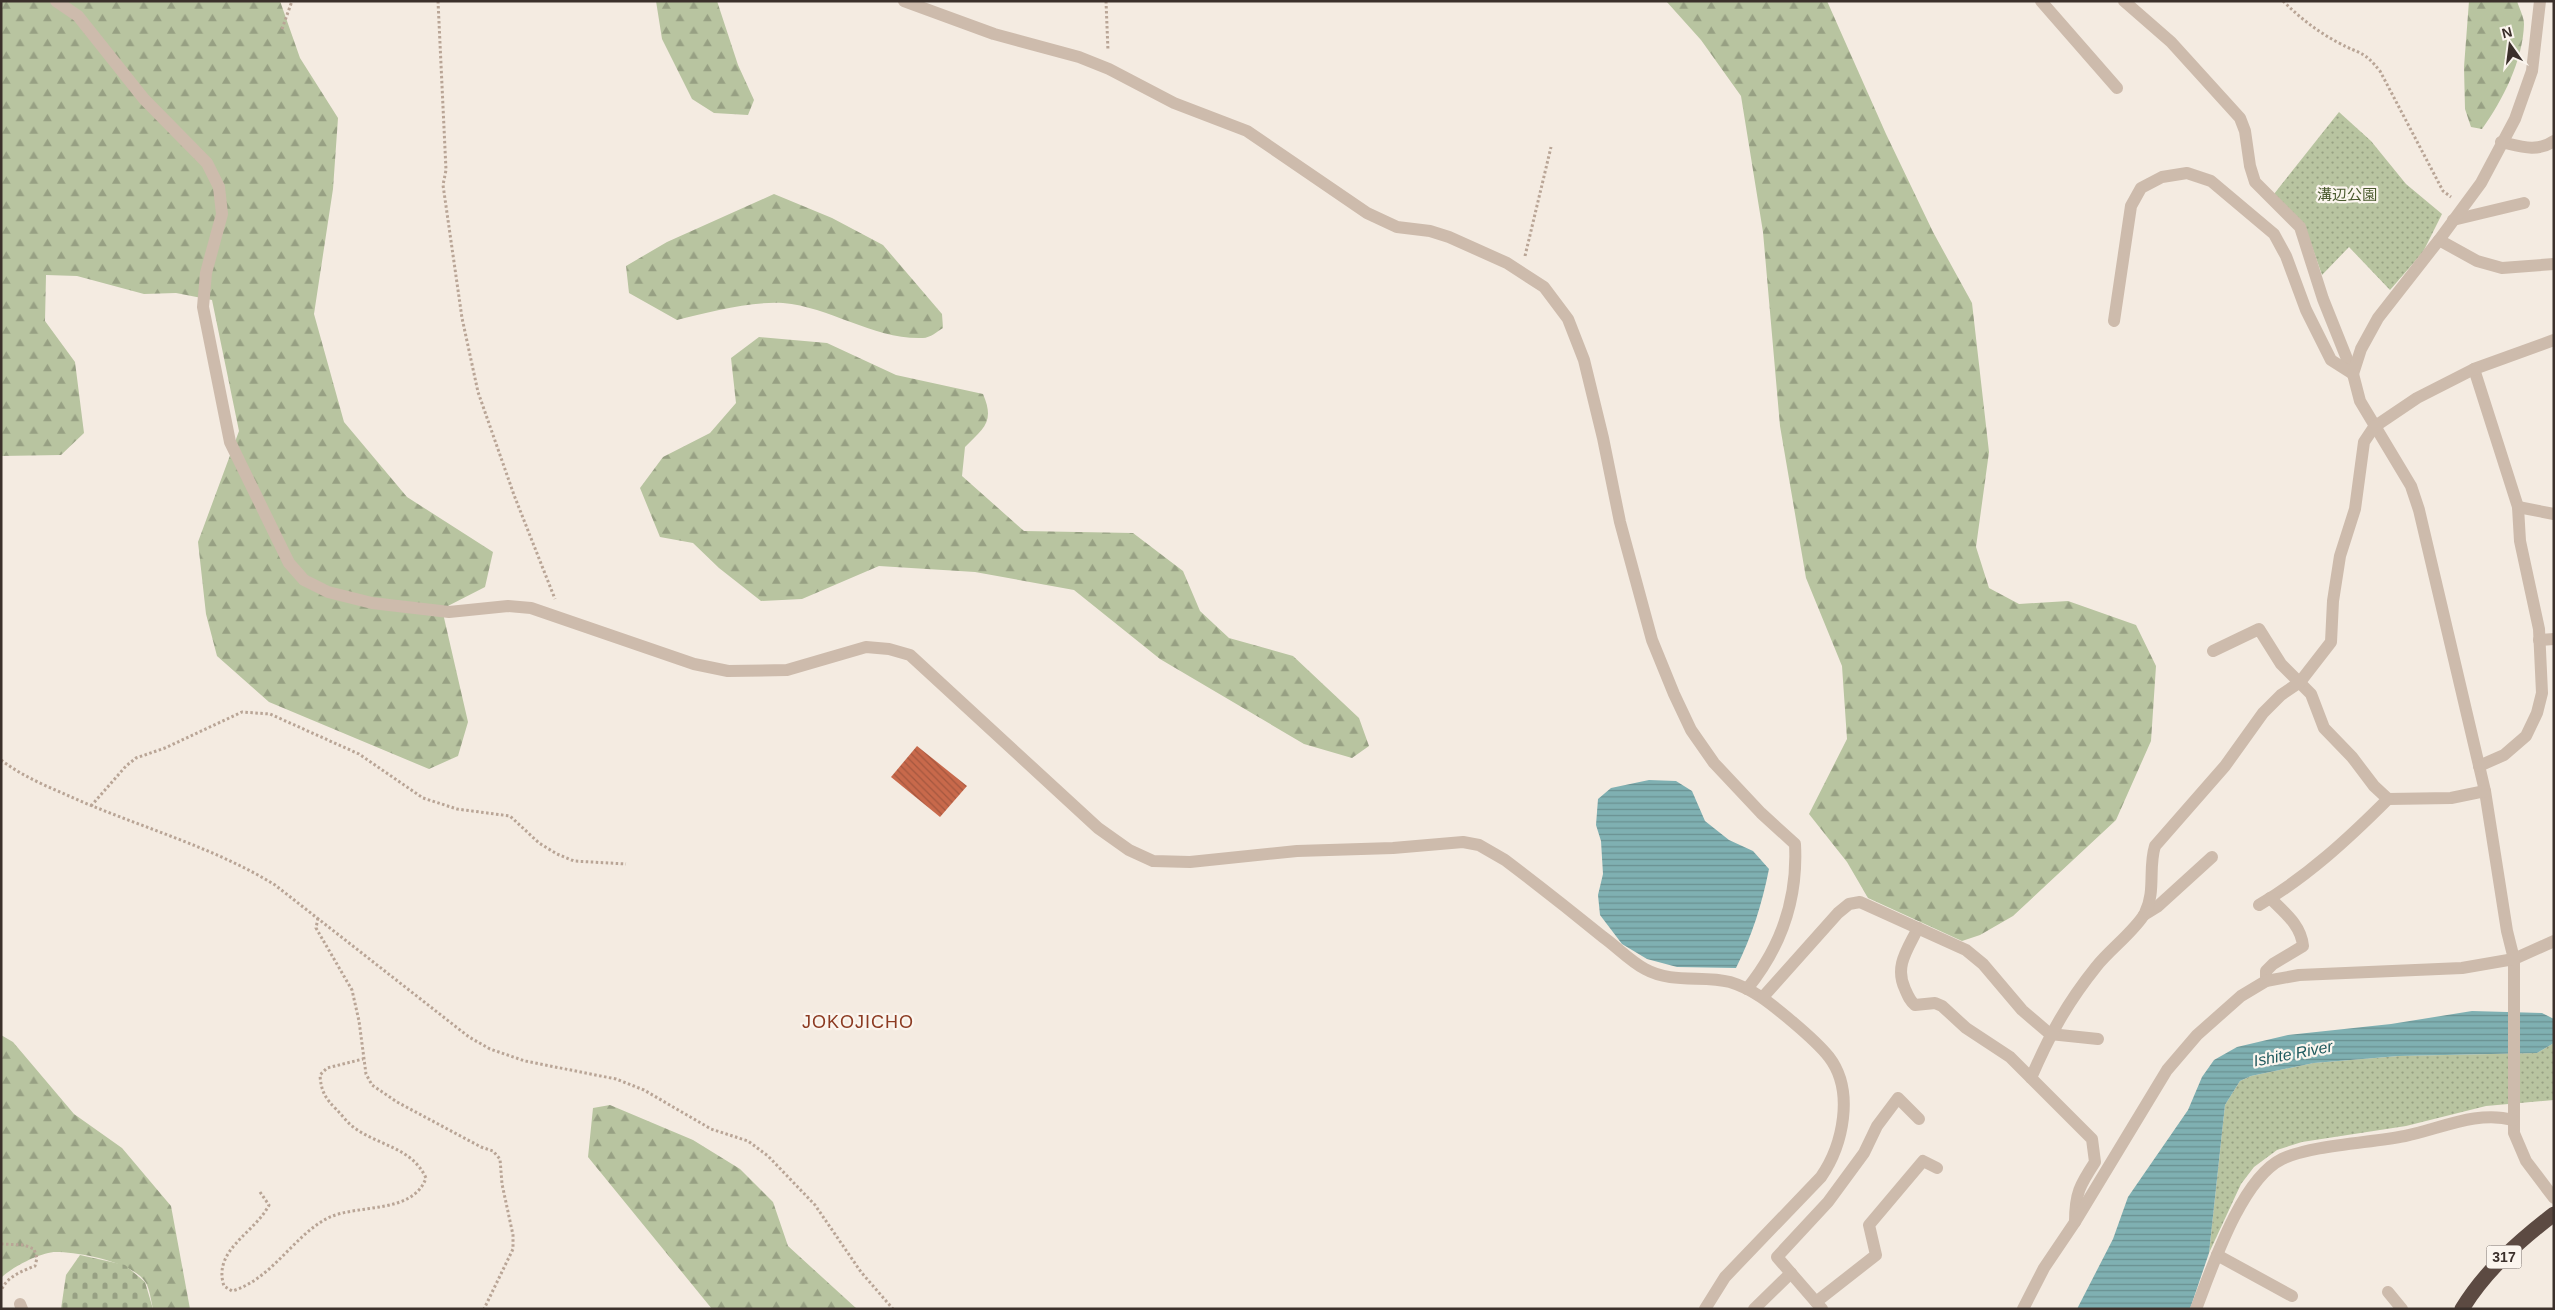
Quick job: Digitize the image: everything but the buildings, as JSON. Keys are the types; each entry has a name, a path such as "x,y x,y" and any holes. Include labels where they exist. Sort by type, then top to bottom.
{"highway":[{"name":"317","path":"2462,1309 2484,1278 2499,1262 2554,1214"}],"street":[{"path":"56,1 78,16 144,99 207,163 219,187 222,214 206,273 203,307 230,442 289,563 304,580 328,592 372,603 449,612 508,606 524,608 694,664 728,671 787,670 866,647 889,649 910,655 1098,828 1129,850 1153,861 1190,862 1297,851 1393,848 1463,842 1479,845 1505,860 1645,969 1674,978 1729,982 1763,997 1812,1039 1829,1058 1839,1075 1843,1101 1839,1138 1831,1163 1821,1177 1725,1277 1705,1309"},
{"path":"904,1 994,34 1079,57 1108,69 1174,103 1247,132 1367,213 1397,227 1430,231 1449,238 1507,263 1544,287 1568,319 1584,360 1603,438 1620,522 1652,640 1674,694 1691,730 1714,763 1761,813 1795,844 1796,872 1788,912 1777,943 1763,969 1747,989"},
{"path":"2041,1 2117,88"},
{"path":"2124,1 2170,42 2240,118 2246,131 2250,166 2256,182 2300,228 2323,299 2353,374 2360,401 2411,486 2419,510 2485,791 2507,931 2514,959 2514,1133 2526,1161 2554,1198"},
{"path":"2353,374 2361,349 2378,318 2481,183 2526,93 2532,71 2540,1"},
{"path":"2501,142 2529,149 2549,145 2554,141"},
{"path":"2114,321 2130,206 2141,188 2162,177 2187,173 2211,181 2274,234 2286,256 2306,310 2331,360 2353,374"},
{"path":"2453,220 2524,203"},
{"path":"2439,240 2477,261 2502,268 2554,264"},
{"path":"2144,915 2151,895 2152,856 2155,846 2225,766 2263,713 2280,695 2300,682 2332,642 2333,601 2340,556 2355,509 2364,442 2374,427 2417,398 2474,369 2554,340"},
{"path":"2474,369 2518,507 2520,541 2539,640 2542,693 2536,714 2526,736 2504,755 2479,766"},
{"path":"2518,507 2554,514"},
{"path":"2213,651 2259,629 2281,664 2311,694 2324,728 2352,757 2374,786 2388,799"},
{"path":"2539,640 2554,639"},
{"path":"2259,905 2291,886 2336,850 2388,799 2451,798 2485,791"},
{"path":"2031,1078 2050,1034 2062,1012 2097,966 2144,915 2156,907 2212,857"},
{"path":"2266,981 2266,971 2273,964 2303,946 2302,936 2296,924 2270,898"},
{"path":"1763,997 1849,904 1860,902 1966,950 1983,964 2022,1010 2050,1034 2098,1039"},
{"path":"1918,928 1901,961 1899,972 1911,1002 1915,1005 1935,1003 1942,1006 1966,1028 2010,1058 2092,1139 2095,1162 2078,1188 2075,1201 2075,1222"},
{"path":"2023,1309 2044,1268 2075,1222 2167,1070 2197,1035 2241,996 2266,981 2299,975 2462,968 2514,959 2554,942"},
{"path":"1919,1119 1898,1098 1877,1126 1864,1153 1828,1202 1777,1257 1819,1305 1876,1255 1869,1225 1923,1161 1936,1168"},
{"path":"2196,1309 2217,1255 2250,1188 2264,1172 2281,1160 2306,1152 2405,1136 2482,1117 2513,1116"},
{"path":"2217,1255 2292,1296"},
{"path":"1754,1309 1791,1273"},
{"path":"2388,1292 2402,1309"}],"path":[{"path":"282,29 292,1"},
{"path":"438,1 446,170 443,186 462,318 481,401 546,579 566,622"},
{"path":"1106,1 1108,69"},
{"path":"2283,1 2308,23 2340,44 2367,55 2380,72 2443,191 2463,207"},
{"path":"1521,272 1551,147"},
{"path":"90,806 126,766 136,758 166,748 242,712 256,711 270,714 359,754 423,798 457,809 510,816 539,843 557,854 574,861 626,864"},
{"path":"1,760 38,782 90,806 245,866 276,885 470,1037 490,1049 524,1061 616,1079 644,1090 711,1129 748,1141 768,1156 815,1205 861,1272 893,1309"},
{"path":"318,918 316,928 352,990 360,1021 366,1074 372,1086 397,1102 481,1147 493,1151 500,1159 502,1184 513,1235 513,1249 484,1309"},
{"path":"260,1192 269,1205 264,1215 224,1259 220,1274 224,1286 232,1291 245,1287 264,1274 330,1218 407,1200 422,1189 426,1178 420,1166 408,1154 352,1126 324,1097 320,1088 320,1076 327,1068 363,1059"},
{"path":"1,1244 24,1244 34,1249 37,1258 35,1266 20,1272 4,1284 1,1291"}],"green space":[{"path":"1,1 280,1 300,58 338,118 333,189 314,314 344,422 407,497 493,552 485,587 442,609 468,722 458,756 429,769 269,702 217,656 206,614 198,542 239,431 212,300 176,293 144,294 77,276 46,275 45,321 75,362 84,433 61,455 1,456"},
{"path":"656,1 717,1 738,65 754,100 748,115 714,113 692,99 662,39"},
{"path":"1666,1 1827,1 1886,134 1933,232 1972,303 1989,452 1976,547 1989,588 2019,604 2068,601 2136,625 2156,666 2151,741 2116,820 2013,916 1980,935 1962,941 1868,898 1847,862 1809,814 1847,739 1842,666 1806,578 1780,426 1763,232 1741,96 1701,40"},
{"path":"2469,1 2517,1 2524,21 2520,52 2511,79 2482,129 2471,127 2465,109 2464,67"},
{"name":"溝辺公園","path":"2339,112 2371,141 2406,184 2442,214 2423,252 2390,290 2349,247 2322,275 2304,224 2274,194"},
{"path":"774,194 832,218 883,245 942,314 943,328 926,338 905,337 870,329 818,310 783,303 744,305 677,320 629,293 626,266 667,242"},
{"path":"759,337 827,343 896,375 983,394 988,418 978,435 965,447 962,476 1024,531 1133,533 1183,571 1200,611 1229,638 1293,656 1359,718 1369,746 1352,758 1304,744 1160,659 1074,590 975,572 879,566 802,599 761,601 719,568 693,543 660,537 640,488 663,457 710,433 736,403 731,358"},
{"path":"1,1035 13,1042 74,1114 122,1148 171,1206 190,1309 153,1309 146,1283 140,1276 118,1264 91,1256 66,1252 50,1253 35,1257 19,1265 1,1278"},
{"path":"2554,1043 2554,1100 2486,1106 2406,1126 2302,1142 2277,1150 2254,1167 2241,1184 2209,1253 2225,1105 2240,1081 2251,1076 2314,1063 2399,1056 2537,1053"},
{"path":"610,1105 693,1140 740,1169 773,1202 788,1246 857,1309 712,1309 588,1157 593,1108"},
{"path":"80,1255 125,1265 145,1282 153,1309 61,1309 66,1275"}],"water":[{"path":"1649,780 1676,781 1692,791 1705,821 1729,840 1753,851 1769,869 1756,920 1736,968 1677,967 1647,959 1622,944 1600,915 1598,895 1603,874 1601,841 1596,825 1598,799 1611,788"},
{"name":"Ishite River","path":"2472,1011 2542,1013 2554,1019 2554,1043 2537,1053 2399,1056 2314,1063 2251,1076 2240,1081 2225,1105 2209,1253 2190,1309 2077,1309 2113,1239 2128,1197 2188,1110 2202,1077 2214,1060 2237,1047 2288,1035 2391,1024"}],"district":[{"name":"JOKOJICHO","path":"858,1022"}]}
